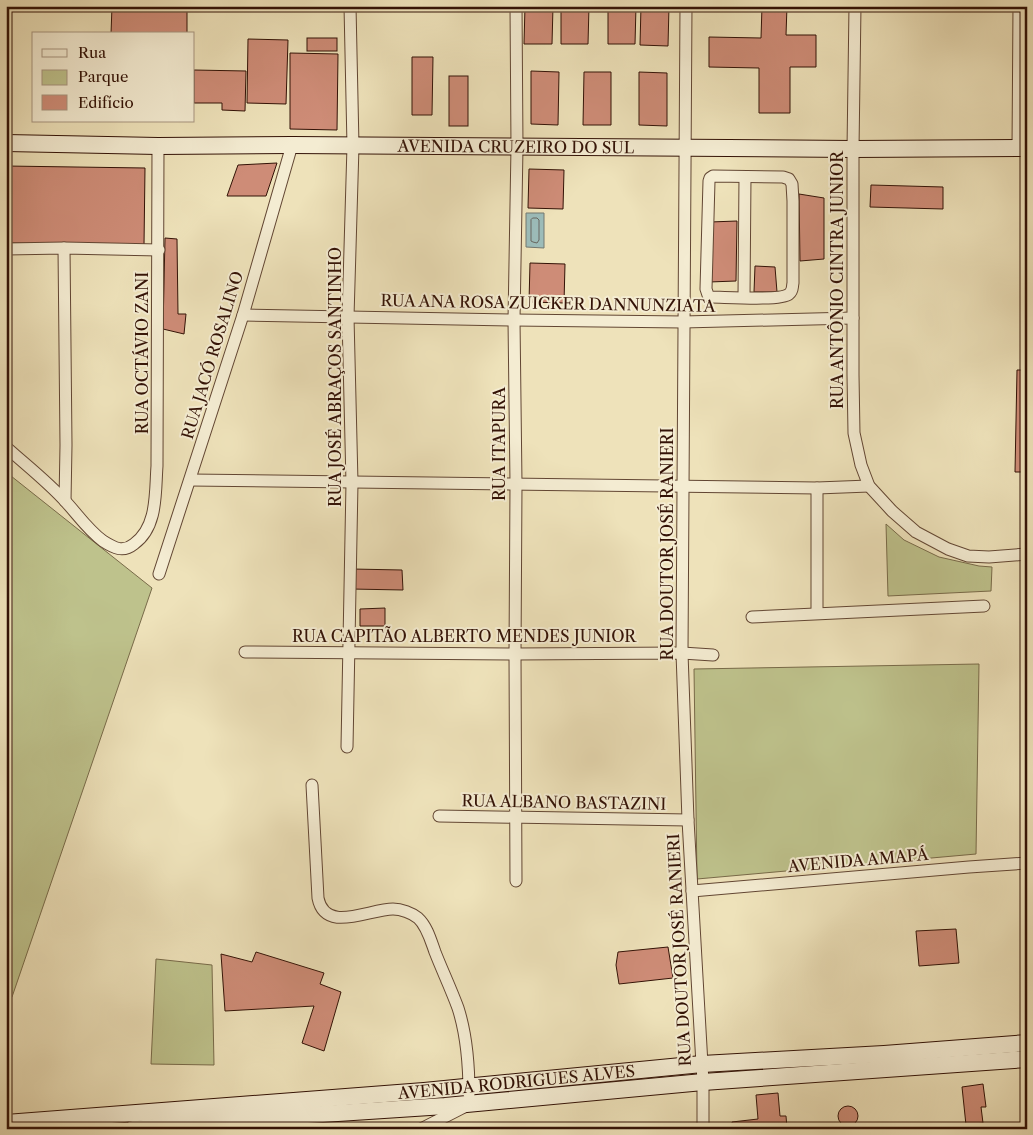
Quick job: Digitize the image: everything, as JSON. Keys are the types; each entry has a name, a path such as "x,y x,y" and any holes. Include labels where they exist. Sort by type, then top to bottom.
{"main road":[{"name":"AVENIDA CRUZEIRO DO SUL","path":"6,143 158,146 1023,148"},
{"name":"AVENIDA RODRIGUES ALVES","path":"6,1123 424,1092 702,1064 884,1054 1027,1043"},
{"name":"AVENIDA RODRIGUES ALVES","path":"133,1129 217,1121 470,1104 703,1082 1027,1059"},
{"path":"547,1079 550,1096"}],"street":[{"name":"RUA JOSÉ ABRAÇOS SANTINHO","path":"347,748 352,483 348,318 353,146 350,6"},
{"name":"RUA ITAPURA","path":"516,6 517,147 514,320 516,881"},
{"name":"RUA DOUTOR JOSÉ RANIERI","path":"686,6 682,653 688,820 703,1082 703,1129"},
{"name":"RUA ANTÔNIO CINTRA JUNIOR","path":"855,6 852,148 853,375 854,433 861,465 869,486 892,511 916,532 948,549 968,556 989,557 1027,554"},
{"path":"1019,6 1023,148"},
{"name":"RUA JACÓ ROSALINO","path":"159,574 243,315 292,145"},
{"name":"RUA OCTÁVIO ZANI","path":"65,501 92,532 113,547 119,549 127,549 136,543 149,526 155,500 157,466 158,146"},
{"path":"714,176 783,177 789,179 792,184 792,291 788,296 769,298 744,297 711,297 706,289 710,178 714,176"},
{"path":"744,297 745,177"},
{"path":"6,248 159,250"},
{"path":"64,248 65,501"},
{"path":"768,320 769,298"},
{"name":"RUA ANA ROSA ZUICKER DANNUNZIATA","path":"243,315 683,322 853,318"},
{"path":"6,447 65,501"},
{"path":"190,480 817,488 869,486"},
{"path":"817,488 817,613"},
{"path":"752,616 984,606"},
{"name":"RUA CAPITÃO ALBERTO MENDES JUNIOR","path":"245,652 682,653 713,655"},
{"path":"312,785 320,907 325,914 332,917 342,918 394,909 410,913 419,919 428,934 458,1009 466,1045 470,1104 421,1129"},
{"name":"RUA ALBANO BASTAZINI","path":"439,816 688,820"},
{"name":"AVENIDA AMAPÁ","path":"692,891 1027,863"}],"green space":[{"path":"6,472 152,588 12,997 6,995"},
{"path":"886,524 904,540 939,557 992,567 991,591 888,596"},
{"path":"979,664 976,854 697,879 694,669"},
{"path":"156,959 212,965 214,1065 151,1064"}],"water":[{"path":"526,213 544,213 544,248 526,247"}],"building":[{"path":"112,6 187,6 187,32 111,32"},
{"path":"525,6 553,6 552,44 524,44"},
{"path":"561,6 589,6 588,44 561,44"},
{"path":"608,6 636,6 635,44 608,44"},
{"path":"641,6 669,6 668,46 640,45"},
{"path":"762,6 787,6 786,35 816,35 816,67 790,67 790,113 759,113 759,68 709,67 709,37 761,38"},
{"path":"307,38 337,38 337,51 307,51"},
{"path":"248,39 288,40 286,104 247,103"},
{"path":"290,53 338,54 337,130 290,129"},
{"path":"412,57 433,57 432,115 412,115"},
{"path":"195,70 246,71 245,111 222,110 222,103 195,103"},
{"path":"531,71 559,72 558,125 531,124"},
{"path":"584,72 611,72 611,125 583,125"},
{"path":"639,72 667,73 667,126 639,125"},
{"path":"449,76 468,76 468,126 449,126"},
{"path":"277,163 266,196 227,196 238,165"},
{"path":"6,166 145,168 144,245 6,243"},
{"path":"529,169 564,170 563,209 528,208"},
{"path":"871,185 943,187 943,209 870,207"},
{"path":"799,194 824,198 824,259 800,261"},
{"path":"737,221 736,281 709,282 710,222"},
{"path":"165,238 177,239 178,314 186,314 184,334 163,329"},
{"path":"530,263 565,264 564,303 529,302"},
{"path":"755,266 775,267 777,292 754,292"},
{"path":"1017,370 1027,370 1027,472 1015,472"},
{"path":"352,569 402,570 403,590 351,589"},
{"path":"385,608 385,626 360,626 360,609"},
{"path":"956,929 959,963 919,966 916,931"},
{"path":"668,947 673,978 619,984 616,965 618,952"},
{"path":"256,952 324,973 320,984 341,992 324,1051 302,1043 314,1006 225,1011 221,954 252,962"},
{"path":"983,1084 986,1107 981,1107 983,1123 966,1125 962,1087"},
{"path":"778,1093 780,1116 786,1116 787,1128 733,1129 732,1122 758,1119 756,1095"},
{"path":"848,1106 855,1109 858,1116 855,1123 848,1126 841,1123 838,1116 841,1109"}]}
